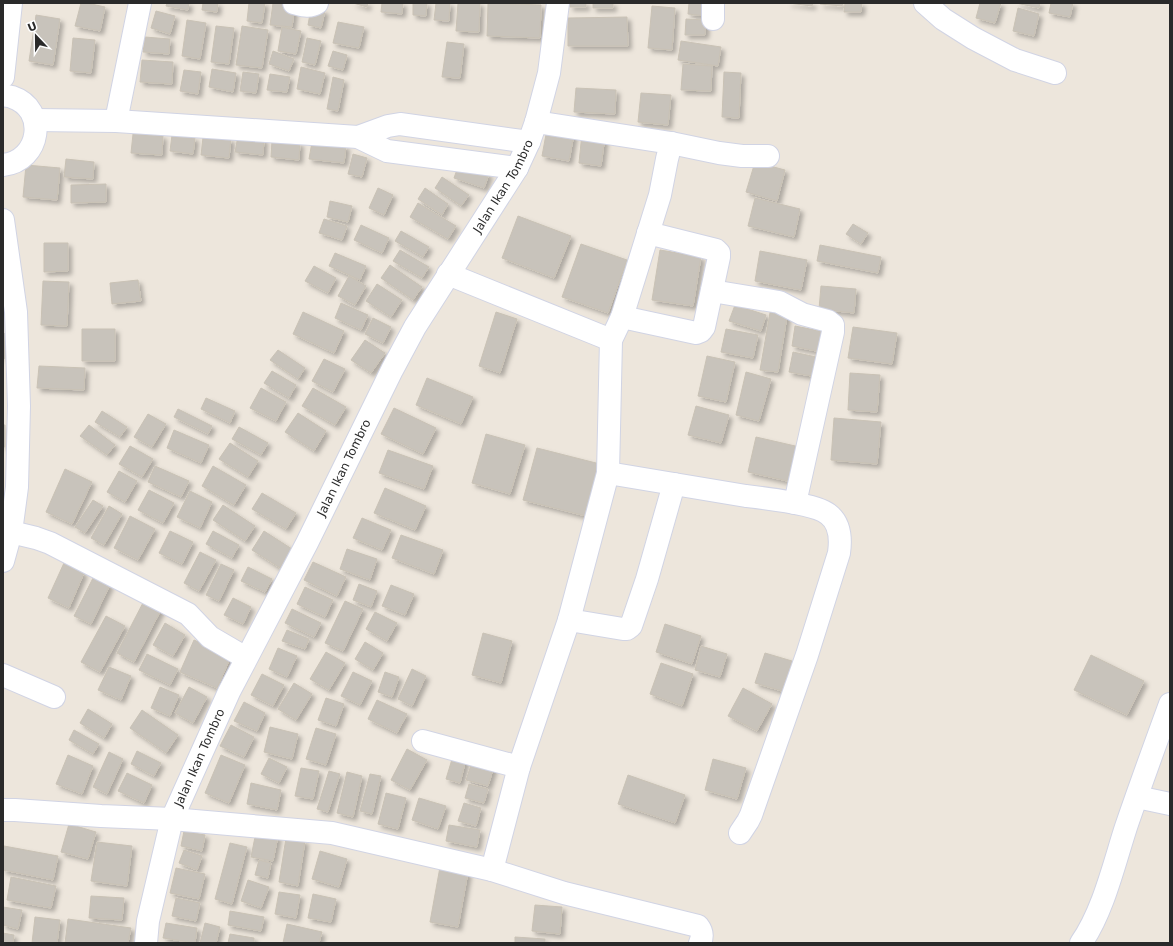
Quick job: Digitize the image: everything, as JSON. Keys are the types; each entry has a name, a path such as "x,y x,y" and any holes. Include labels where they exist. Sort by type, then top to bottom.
{"street":[{"path":"116,122 140,3"},
{"path":"294,3 308,6 315,5 316,3"},
{"name":"Jalan Ikan Tombro","path":"146,943 148,921 172,819 229,692 307,543 392,370 415,327 517,168 529,142 549,73 558,3"},
{"path":"925,3 943,19 973,38 1015,60 1055,73"},
{"path":"3,77 8,4"},
{"path":"3,95 12,97 22,102 30,110 35,120 36,131 34,142 28,152 19,160 3,165"},
{"path":"35,120 116,122 358,137 387,151 517,168"},
{"path":"536,122 672,143 727,154 742,156 768,156"},
{"path":"358,137 388,126 400,124 529,142"},
{"path":"492,870 519,767 569,620 608,473 611,340 622,317 660,195 667,159 672,143"},
{"path":"622,317 698,333 704,327 719,253 716,250 648,233"},
{"path":"3,561 11,532 10,313 4,234"},
{"path":"448,274 611,340"},
{"path":"712,291 779,302 802,314 828,321 832,325 833,332 795,503"},
{"path":"608,473 795,503 823,510 834,520 839,532 840,544 807,655 748,822 740,832"},
{"path":"569,620 623,629 627,629 631,626 647,579 674,484"},
{"path":"11,532 50,543 188,614 210,637 246,658"},
{"path":"3,675 54,697"},
{"path":"1081,943 1095,919 1104,896 1170,704"},
{"path":"423,741 519,767"},
{"path":"1137,797 1170,804"},
{"path":"3,810 172,819 332,833 492,870 564,893 698,926 702,935 700,943"}],"building":[{"path":"81,3 105,7 100,31 75,26"},
{"path":"167,3 189,3 188,10 166,6"},
{"path":"203,3 218,3 217,12 202,10"},
{"path":"249,3 265,3 262,23 247,21"},
{"path":"273,3 295,5 292,27 270,25"},
{"path":"353,3 368,3 367,7"},
{"path":"382,3 403,3 402,14 381,12"},
{"path":"413,3 427,3 426,16 413,15"},
{"path":"436,3 450,3 449,21 434,20"},
{"path":"458,3 480,3 479,32 456,31"},
{"path":"488,3 541,5 540,38 487,36"},
{"path":"570,3 586,3 586,7 570,7"},
{"path":"593,3 613,3 613,8 593,8"},
{"path":"689,3 706,3 705,16 688,14"},
{"path":"788,3 813,3 812,6"},
{"path":"820,3 843,3 842,6"},
{"path":"845,3 862,3 861,12 844,12"},
{"path":"980,3 1001,3 995,23 976,18"},
{"path":"1016,3 1040,3 1039,8"},
{"path":"1051,3 1073,3 1070,17 1049,13"},
{"path":"652,6 675,8 672,50 648,48"},
{"path":"311,8 325,11 321,28 308,25"},
{"path":"1018,8 1039,14 1034,36 1013,31"},
{"path":"156,11 175,16 170,34 151,28"},
{"path":"36,15 60,19 53,65 29,61"},
{"path":"627,17 628,46 568,46 568,18"},
{"path":"686,19 706,20 705,35 685,35"},
{"path":"187,20 206,23 200,59 182,56"},
{"path":"338,22 364,27 359,48 333,43"},
{"path":"216,26 234,28 229,64 211,62"},
{"path":"242,26 268,30 262,68 236,65"},
{"path":"282,27 301,31 296,54 278,51"},
{"path":"145,37 170,39 169,54 143,52"},
{"path":"73,38 95,40 91,73 70,71"},
{"path":"307,38 321,41 315,65 302,62"},
{"path":"681,41 721,47 718,66 678,60"},
{"path":"447,42 464,44 460,78 442,77"},
{"path":"273,51 294,59 289,71 269,64"},
{"path":"333,51 347,55 343,70 328,66"},
{"path":"142,60 173,62 172,84 140,82"},
{"path":"683,64 712,66 711,91 681,90"},
{"path":"301,67 325,73 320,94 297,89"},
{"path":"212,69 236,73 233,92 209,87"},
{"path":"184,70 201,72 198,94 180,91"},
{"path":"243,72 259,74 256,93 240,91"},
{"path":"724,72 741,73 739,118 722,117"},
{"path":"270,74 290,77 287,92 267,90"},
{"path":"333,77 344,80 338,111 327,109"},
{"path":"576,88 616,90 615,114 574,112"},
{"path":"641,93 671,95 668,125 638,122"},
{"path":"547,129 574,134 569,161 542,156"},
{"path":"582,133 605,136 601,166 579,163"},
{"path":"133,134 163,136 162,155 131,153"},
{"path":"172,135 195,138 193,154 170,151"},
{"path":"238,136 264,139 263,155 235,152"},
{"path":"203,137 231,139 229,158 201,155"},
{"path":"272,140 300,143 299,160 271,157"},
{"path":"312,142 346,146 344,163 309,159"},
{"path":"353,154 367,158 362,177 348,174"},
{"path":"66,159 94,162 93,179 64,177"},
{"path":"755,162 785,170 777,201 746,192"},
{"path":"459,164 489,174 484,188 454,178"},
{"path":"26,165 60,168 57,200 23,197"},
{"path":"442,177 469,195 461,206 435,188"},
{"path":"106,184 106,202 71,203 71,185"},
{"path":"378,188 393,195 384,215 369,208"},
{"path":"425,188 448,204 442,215 418,199"},
{"path":"755,198 800,209 794,237 748,226"},
{"path":"330,201 352,206 348,222 327,217"},
{"path":"418,203 456,226 448,239 410,217"},
{"path":"518,216 571,236 554,278 502,258"},
{"path":"324,219 347,226 342,240 319,233"},
{"path":"853,224 868,233 861,244 846,234"},
{"path":"361,225 389,238 382,253 354,240"},
{"path":"401,231 429,247 423,257 395,241"},
{"path":"44,243 68,243 68,271 44,272"},
{"path":"581,244 627,260 608,313 562,297"},
{"path":"820,245 881,257 878,273 817,261"},
{"path":"400,250 429,267 422,278 393,261"},
{"path":"660,250 701,257 693,306 652,300"},
{"path":"760,251 807,260 801,290 755,281"},
{"path":"335,253 366,266 360,280 329,266"},
{"path":"390,265 422,287 413,300 381,278"},
{"path":"314,266 336,278 328,293 305,281"},
{"path":"349,276 366,286 355,305 338,296"},
{"path":"138,280 141,301 112,304 110,283"},
{"path":"43,281 69,282 67,326 41,325"},
{"path":"377,284 402,300 391,317 366,301"},
{"path":"821,286 856,289 854,313 819,309"},
{"path":"341,303 368,315 361,330 335,318"},
{"path":"735,305 766,315 761,331 729,321"},
{"path":"771,307 788,310 778,372 760,370"},
{"path":"303,312 344,331 334,353 293,334"},
{"path":"496,312 517,319 500,373 479,366"},
{"path":"373,318 391,327 383,343 365,334"},
{"path":"795,326 825,332 821,352 792,346"},
{"path":"853,327 897,333 892,364 848,358"},
{"path":"82,329 115,329 115,361 82,361"},
{"path":"726,329 758,335 753,358 721,352"},
{"path":"3,333 6,334 5,359 3,358"},
{"path":"365,340 385,353 371,373 351,360"},
{"path":"278,350 305,368 298,379 270,360"},
{"path":"793,352 821,358 817,377 789,372"},
{"path":"707,356 735,362 726,402 698,396"},
{"path":"324,359 345,369 333,392 312,381"},
{"path":"39,366 85,368 84,390 37,388"},
{"path":"272,371 296,385 289,398 264,383"},
{"path":"746,372 771,379 759,421 736,415"},
{"path":"850,373 880,375 877,412 848,410"},
{"path":"427,378 473,397 461,424 416,405"},
{"path":"261,388 286,402 276,421 250,408"},
{"path":"313,388 346,407 335,425 302,406"},
{"path":"206,398 235,411 230,423 201,409"},
{"path":"696,406 729,415 721,443 688,435"},
{"path":"394,408 436,428 423,454 381,434"},
{"path":"178,409 212,426 208,434 174,417"},
{"path":"102,411 127,427 120,437 95,422"},
{"path":"298,413 326,431 314,451 285,432"},
{"path":"148,414 166,424 152,447 134,437"},
{"path":"834,418 881,422 877,464 831,460"},
{"path":"3,425 5,425 5,447 3,447"},
{"path":"89,425 115,445 107,455 80,436"},
{"path":"239,427 268,443 261,455 232,439"},
{"path":"174,430 209,445 201,463 167,448"},
{"path":"486,434 525,445 510,494 472,483"},
{"path":"756,437 804,448 796,483 748,472"},
{"path":"230,443 258,461 248,477 219,459"},
{"path":"130,446 153,459 142,477 119,464"},
{"path":"537,448 600,464 586,516 523,500"},
{"path":"388,450 433,466 424,489 379,473"},
{"path":"155,466 189,481 181,497 148,482"},
{"path":"213,466 246,485 234,505 202,486"},
{"path":"65,469 92,482 72,524 46,512"},
{"path":"119,471 137,481 125,502 107,492"},
{"path":"385,488 426,506 415,530 374,513"},
{"path":"149,490 174,503 163,523 138,510"},
{"path":"190,491 212,502 200,528 177,517"},
{"path":"262,493 296,513 286,529 252,509"},
{"path":"93,500 103,506 85,533 75,527"},
{"path":"223,505 255,526 245,541 213,520"},
{"path":"109,506 122,514 104,545 91,538"},
{"path":"130,516 155,529 138,560 114,548"},
{"path":"362,518 391,530 382,550 353,538"},
{"path":"170,531 193,542 182,564 159,553"},
{"path":"213,531 239,545 232,558 206,544"},
{"path":"264,531 292,549 280,568 252,550"},
{"path":"401,535 443,550 434,574 392,558"},
{"path":"347,549 377,559 370,580 340,569"},
{"path":"200,552 216,560 199,591 184,583"},
{"path":"313,562 346,577 337,596 304,580"},
{"path":"64,563 84,573 69,608 48,598"},
{"path":"221,564 234,570 219,601 206,595"},
{"path":"248,567 272,579 265,592 241,581"},
{"path":"94,576 110,585 91,624 74,616"},
{"path":"359,584 377,591 371,607 353,600"},
{"path":"391,585 414,594 405,615 382,606"},
{"path":"305,587 333,600 325,617 297,604"},
{"path":"146,597 163,606 134,662 117,653"},
{"path":"233,598 251,607 243,624 224,615"},
{"path":"345,601 363,609 343,651 325,643"},
{"path":"292,609 321,623 314,637 285,623"},
{"path":"375,612 397,623 387,641 366,629"},
{"path":"106,616 125,626 100,672 81,662"},
{"path":"165,623 185,635 173,656 153,645"},
{"path":"665,624 701,636 692,664 656,652"},
{"path":"287,630 309,639 305,649 282,641"},
{"path":"483,633 512,641 501,683 472,675"},
{"path":"194,640 231,656 217,688 180,672"},
{"path":"365,642 383,653 373,670 355,659"},
{"path":"701,646 727,654 720,677 695,670"},
{"path":"278,648 297,656 287,677 269,669"},
{"path":"326,652 345,663 329,690 310,679"},
{"path":"765,653 792,661 782,691 755,683"},
{"path":"147,654 178,669 170,685 139,670"},
{"path":"1091,655 1144,681 1127,715 1074,690"},
{"path":"661,663 693,674 682,706 650,694"},
{"path":"109,667 131,676 121,700 98,690"},
{"path":"412,669 426,676 412,706 398,699"},
{"path":"353,672 372,681 360,705 341,696"},
{"path":"385,672 399,677 392,697 378,692"},
{"path":"262,674 284,685 273,706 251,695"},
{"path":"294,683 312,694 296,720 278,709"},
{"path":"160,687 179,695 170,716 151,708"},
{"path":"189,687 207,697 193,723 175,713"},
{"path":"743,688 772,704 757,731 728,716"},
{"path":"326,698 344,704 336,726 318,720"},
{"path":"377,700 407,714 397,733 368,719"},
{"path":"244,702 265,713 257,731 234,721"},
{"path":"88,709 112,724 104,738 80,723"},
{"path":"142,710 178,735 166,753 130,728"},
{"path":"231,725 254,737 244,757 220,746"},
{"path":"270,727 298,734 292,759 264,752"},
{"path":"316,728 336,734 326,765 306,759"},
{"path":"74,730 99,744 93,754 69,740"},
{"path":"407,749 427,760 410,790 391,780"},
{"path":"137,751 161,763 154,776 131,764"},
{"path":"109,752 123,759 107,794 93,787"},
{"path":"68,755 93,766 82,794 56,784"},
{"path":"221,755 245,765 229,803 205,793"},
{"path":"453,756 466,759 460,783 446,779"},
{"path":"474,756 495,763 488,786 466,780"},
{"path":"269,758 287,767 279,783 261,774"},
{"path":"713,759 746,768 737,799 705,790"},
{"path":"301,768 319,771 313,799 295,796"},
{"path":"329,771 340,774 328,812 317,809"},
{"path":"347,772 362,776 353,817 337,813"},
{"path":"127,773 152,785 144,803 118,791"},
{"path":"370,774 381,776 372,814 360,811"},
{"path":"628,775 685,795 675,823 618,804"},
{"path":"251,783 281,790 277,810 247,804"},
{"path":"469,784 488,789 484,803 465,798"},
{"path":"386,793 406,798 398,829 378,824"},
{"path":"419,798 446,806 438,829 412,820"},
{"path":"464,803 481,808 476,826 458,821"},
{"path":"69,824 96,832 88,859 61,852"},
{"path":"449,825 480,830 477,847 446,841"},
{"path":"184,831 205,835 202,851 181,846"},
{"path":"256,832 278,836 273,861 251,857"},
{"path":"286,838 305,841 298,886 279,882"},
{"path":"97,842 132,846 127,886 91,881"},
{"path":"230,843 247,847 232,904 215,899"},
{"path":"4,846 58,856 53,880 3,870"},
{"path":"184,850 202,856 197,870 179,863"},
{"path":"320,851 347,859 339,887 312,879"},
{"path":"259,860 271,863 268,878 255,875"},
{"path":"440,867 468,872 458,927 430,922"},
{"path":"176,868 205,874 199,899 170,893"},
{"path":"11,877 56,886 51,908 7,900"},
{"path":"248,880 269,887 261,908 241,901"},
{"path":"279,892 300,895 296,918 275,914"},
{"path":"313,894 336,899 331,922 308,918"},
{"path":"91,896 124,898 122,920 89,918"},
{"path":"176,898 200,903 196,921 172,916"},
{"path":"535,905 562,907 560,934 532,931"},
{"path":"3,907 22,910 18,929 3,925"},
{"path":"230,911 264,917 261,931 228,925"},
{"path":"35,917 60,920 57,943 32,943"},
{"path":"68,919 131,928 128,943 65,943"},
{"path":"166,923 197,928 195,943 163,938"},
{"path":"205,923 220,927 216,943 200,943"},
{"path":"287,924 322,932 319,943 283,943"},
{"path":"3,933 14,935 13,943 3,943"},
{"path":"230,934 254,938 254,943 228,943"},
{"path":"515,937 545,939 545,943 515,943"}]}
